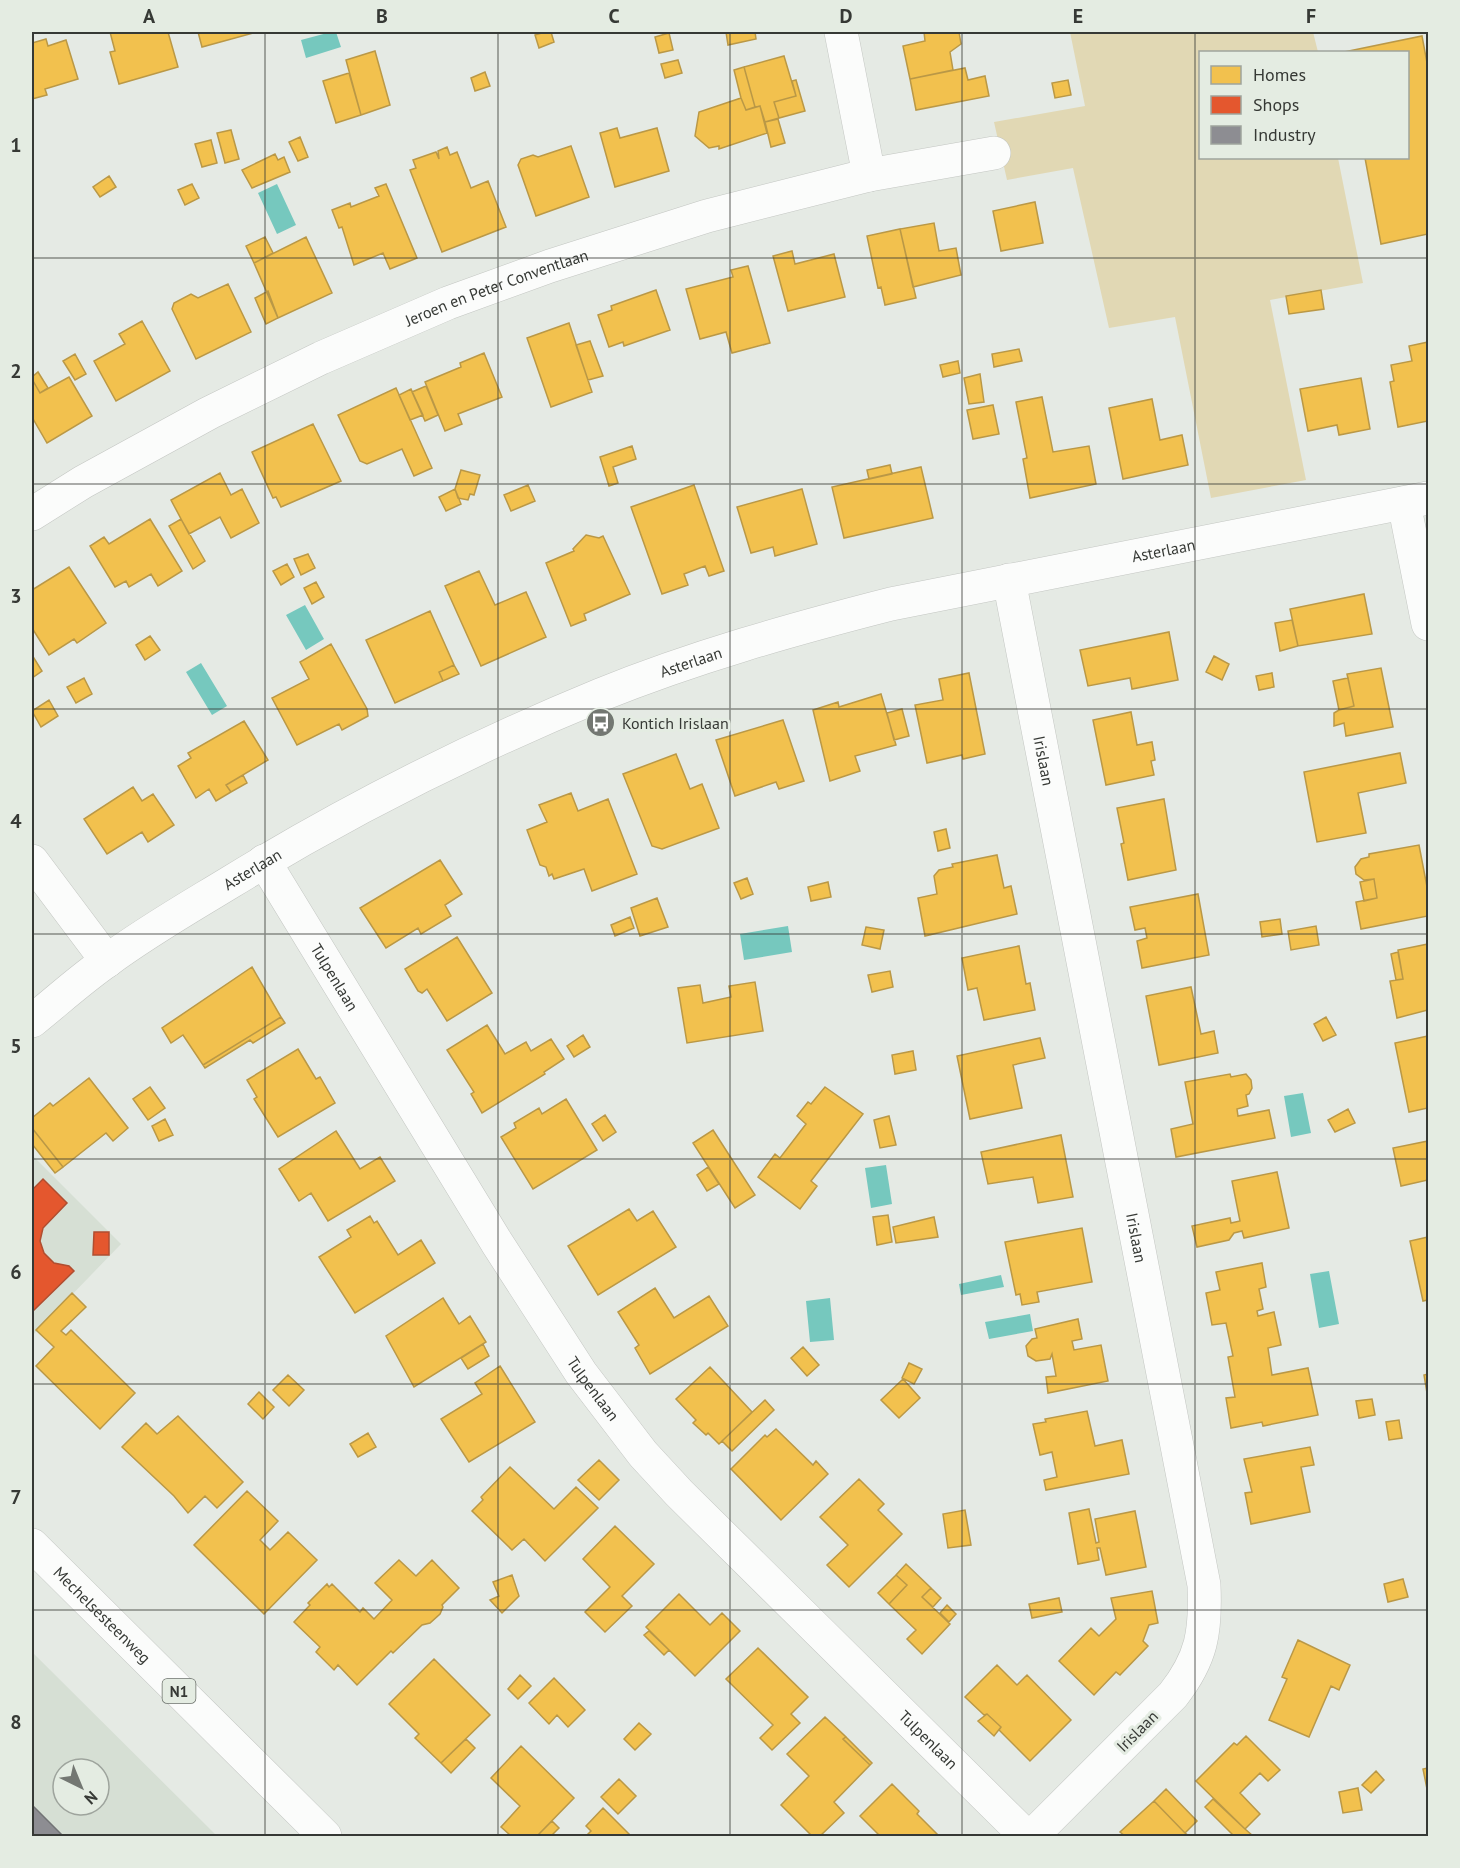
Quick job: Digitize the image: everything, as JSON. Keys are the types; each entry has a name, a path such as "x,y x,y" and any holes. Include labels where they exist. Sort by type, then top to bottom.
{"street":[{"path":"841,32 869,175"},
{"name":"Jeroen en Peter Conventlaan","path":"32,514 83,482 209,412 321,358 448,303 550,266 707,216 869,175 994,153"},
{"path":"1416,500 1428,624"},
{"name":"Asterlaan","path":"32,1021 107,961 264,861 329,823 491,742 602,695 740,646 812,624 891,604 1416,500"},
{"name":"Irislaan","path":"1010,580 1204,1585 1205,1610 1199,1653 1188,1676 1173,1695 1032,1836"},
{"path":"32,861 107,961"},
{"name":"Tulpenlaan","path":"264,861 504,1253 581,1373 613,1417 643,1454 680,1493 1026,1836"},
{"name":"Mechelsesteenweg","path":"32,1545 326,1836"}],"shaded area":[{"path":"1070,32 1313,32 1318,51 1199,51 1199,159 1338,159 1363,283 1270,300 1306,480 1211,498 1175,317 1109,328 1073,168 1007,180 994,122 1085,106"},
{"path":"32,1155 121,1244 32,1336"},
{"path":"32,1652 217,1836 32,1836"}],"water":[{"path":"336,32 341,47 306,58 301,40"},
{"path":"277,184 296,225 277,234 258,193"},
{"path":"305,605 324,639 306,650 286,615"},
{"path":"201,663 227,706 212,715 186,672"},
{"path":"788,926 792,952 744,960 740,934"},
{"path":"1303,1093 1311,1133 1291,1137 1284,1096"},
{"path":"886,1165 892,1204 871,1208 865,1168"},
{"path":"1329,1271 1339,1324 1319,1328 1310,1274"},
{"path":"1001,1275 1004,1287 961,1295 959,1284"},
{"path":"830,1298 834,1340 810,1342 806,1301"},
{"path":"1030,1314 1033,1331 989,1339 985,1322"}],"building: Homes":[{"path":"110,32 168,32 178,67 119,84 110,52 115,51"},
{"path":"198,32 257,32 202,47"},
{"path":"551,32 554,42 539,48 535,35"},
{"path":"726,32 755,32 756,39 728,45"},
{"path":"924,32 959,32 961,44 950,52 953,70 910,79 903,46 925,41"},
{"path":"669,33 673,50 659,53 655,37"},
{"path":"1422,36 1428,68 1428,234 1381,244 1365,159 1409,159 1409,51 1349,51"},
{"path":"46,39 48,46 66,40 78,79 45,89 47,95 32,99 32,43"},
{"path":"375,51 390,105 361,115 346,60"},
{"path":"784,56 796,96 774,102 779,118 765,122 760,106 755,107 744,67"},
{"path":"678,60 682,73 665,78 661,64"},
{"path":"744,67 755,107 746,110 734,70"},
{"path":"965,68 968,80 985,76 989,96 916,110 910,79"},
{"path":"485,72 490,86 475,91 471,78"},
{"path":"349,73 361,115 336,123 323,81"},
{"path":"796,80 805,111 779,118 774,102 796,96 792,81"},
{"path":"1068,80 1071,95 1055,98 1052,83"},
{"path":"741,98 746,110 760,106 767,133 719,149 719,146 709,148 695,136 699,112"},
{"path":"778,119 785,143 771,147 765,122"},
{"path":"617,128 620,138 657,128 669,171 615,187 600,133"},
{"path":"231,130 239,159 225,163 217,133"},
{"path":"300,137 308,157 298,161 289,142"},
{"path":"211,140 217,163 202,167 195,144"},
{"path":"571,146 589,197 536,216 518,165 521,159 533,155 538,157"},
{"path":"447,147 450,155 457,152 471,188 488,181 506,227 442,252 410,170 416,168 413,160 436,152 439,159 438,151"},
{"path":"275,154 278,160 284,157 290,172 252,188 242,170"},
{"path":"109,176 116,187 100,197 93,187"},
{"path":"192,184 199,198 185,205 178,190"},
{"path":"386,184 417,258 390,269 383,253 354,265 342,227 339,228 332,210 350,203 351,207 379,196 375,188"},
{"path":"1035,202 1043,243 1001,251 993,211"},
{"path":"934,223 939,251 956,248 961,275 913,287 900,229"},
{"path":"900,229 916,298 885,305 881,287 878,288 867,236"},
{"path":"265,237 273,253 254,263 246,246"},
{"path":"306,237 332,293 278,318 254,263"},
{"path":"792,251 795,264 834,254 845,297 788,311 773,256"},
{"path":"748,266 770,343 732,353 726,332 700,339 686,289 733,277 731,270"},
{"path":"228,284 251,332 196,359 172,309 174,303 191,294 198,298"},
{"path":"656,290 670,330 624,346 623,342 609,347 598,315 612,310 611,306"},
{"path":"1321,290 1324,309 1289,314 1286,296"},
{"path":"268,291 278,318 266,324 255,298"},
{"path":"142,321 170,371 116,401 94,361 125,344 119,334"},
{"path":"569,323 592,392 551,407 527,338"},
{"path":"590,341 603,376 588,380 576,345"},
{"path":"1428,342 1428,421 1398,427 1390,382 1394,381 1391,365 1412,361 1409,346"},
{"path":"1019,349 1022,361 994,367 992,354"},
{"path":"484,353 502,397 458,414 462,424 445,431 425,382 461,367 460,363"},
{"path":"75,354 86,374 75,380 63,361"},
{"path":"958,361 960,373 943,377 940,365"},
{"path":"38,372 48,388 40,393 32,379"},
{"path":"980,374 984,402 969,404 964,378"},
{"path":"69,377 92,416 47,443 32,417 32,379 40,393"},
{"path":"1361,378 1370,429 1339,435 1337,425 1308,431 1300,389"},
{"path":"426,386 438,415 425,421 412,392"},
{"path":"396,388 432,468 414,476 402,449 367,464 360,461 338,415"},
{"path":"411,389 423,415 410,420 399,395"},
{"path":"1042,397 1053,452 1089,446 1096,484 1030,498 1023,459 1027,458 1016,402"},
{"path":"1152,399 1160,440 1182,435 1188,465 1123,479 1109,408"},
{"path":"993,405 999,434 973,439 967,410"},
{"path":"313,424 341,481 281,507 276,497 273,498 252,452"},
{"path":"632,446 636,459 613,467 618,483 609,486 600,457"},
{"path":"890,465 892,474 869,479 867,470"},
{"path":"921,467 933,518 844,538 832,487"},
{"path":"461,470 480,475 474,495 470,494 468,500 458,498 455,489"},
{"path":"220,473 231,495 242,489 259,523 231,538 220,517 189,534 171,500"},
{"path":"528,485 535,501 511,511 504,495"},
{"path":"694,485 724,571 709,576 705,566 684,574 688,585 662,594 631,507"},
{"path":"455,489 461,504 446,511 439,497"},
{"path":"802,489 817,544 775,556 773,547 751,553 737,507"},
{"path":"150,519 182,571 158,586 151,574 129,587 126,581 115,587 90,546 104,537 109,544"},
{"path":"181,519 205,561 193,569 169,526"},
{"path":"586,535 599,538 603,536 630,594 584,614 586,620 571,626 546,563 574,551 573,549"},
{"path":"308,554 315,568 301,575 294,559"},
{"path":"287,564 294,577 281,585 273,571"},
{"path":"69,567 106,623 77,643 74,639 49,655 32,628 32,590"},
{"path":"479,571 495,605 526,592 546,637 481,666 445,586"},
{"path":"316,582 324,597 312,604 304,588"},
{"path":"1364,594 1372,634 1298,646 1290,609"},
{"path":"430,611 454,665 439,672 443,681 395,703 366,640"},
{"path":"1292,620 1298,646 1280,651 1275,623"},
{"path":"1169,632 1178,680 1132,689 1130,678 1088,686 1080,650"},
{"path":"150,636 160,650 145,660 136,645"},
{"path":"331,644 367,709 368,716 342,730 339,724 297,745 272,698 309,679 300,662"},
{"path":"32,655 42,671 32,678"},
{"path":"1214,656 1229,664 1222,680 1206,672"},
{"path":"454,665 459,674 443,681 439,672"},
{"path":"1381,668 1393,727 1346,736 1344,723 1334,726 1334,713 1354,706 1347,674"},
{"path":"969,673 985,754 963,759 962,755 927,763 915,705 943,700 939,679"},
{"path":"1272,673 1274,687 1259,690 1256,676"},
{"path":"84,678 92,694 76,703 67,687"},
{"path":"1348,678 1354,706 1339,710 1333,681"},
{"path":"881,694 896,745 855,756 860,771 830,781 813,710 838,702 839,707"},
{"path":"49,700 58,716 41,727 32,711"},
{"path":"902,709 909,736 894,740 887,713"},
{"path":"1131,712 1137,745 1152,742 1155,760 1151,761 1154,775 1106,785 1093,720"},
{"path":"783,720 804,781 779,789 776,782 735,796 716,740"},
{"path":"244,721 268,760 226,785 231,792 216,801 209,789 196,798 178,766 191,758 188,753"},
{"path":"1400,753 1406,783 1358,793 1366,833 1317,842 1304,772"},
{"path":"676,754 690,789 702,784 719,828 662,849 652,846 623,774"},
{"path":"243,775 247,783 231,792 226,785"},
{"path":"133,787 142,801 153,794 174,825 148,842 142,832 107,854 84,819"},
{"path":"571,793 578,811 608,799 637,874 592,891 584,869 554,879 552,874 549,876 546,867 540,865 527,830 547,822 539,805"},
{"path":"1164,799 1176,870 1128,880 1117,808"},
{"path":"946,829 950,848 938,851 934,832"},
{"path":"1419,845 1428,892 1428,916 1361,929 1356,902 1377,898 1374,879 1364,880 1356,874 1355,867 1361,859 1369,857 1369,854"},
{"path":"997,855 1004,888 1011,886 1017,914 925,936 918,898 937,894 934,876 939,870 953,867 952,864"},
{"path":"440,860 462,894 445,905 451,916 421,934 418,928 386,948 360,908"},
{"path":"747,878 753,894 741,899 734,883"},
{"path":"1374,879 1377,898 1364,901 1360,882"},
{"path":"828,882 831,897 811,901 808,887"},
{"path":"1198,894 1209,955 1142,968 1137,941 1147,938 1145,928 1135,930 1130,907"},
{"path":"657,898 668,927 640,936 631,908"},
{"path":"630,917 634,928 615,936 611,925"},
{"path":"1280,919 1282,934 1262,937 1260,922"},
{"path":"1316,926 1319,945 1291,950 1288,931"},
{"path":"866,927 884,930 880,949 862,945"},
{"path":"457,937 492,993 447,1021 427,989 422,993 418,991 405,969"},
{"path":"1428,944 1428,1010 1397,1018 1390,981 1403,979 1398,950"},
{"path":"1019,946 1026,984 1030,983 1035,1010 984,1020 977,988 968,990 962,958"},
{"path":"1398,952 1403,979 1396,980 1391,954"},
{"path":"252,967 281,1017 203,1065 183,1035 171,1043 162,1028"},
{"path":"890,971 893,987 872,992 868,975"},
{"path":"755,982 763,1031 687,1043 678,988 700,985 703,1003 731,997 729,986"},
{"path":"1191,987 1201,1034 1214,1031 1218,1053 1159,1065 1146,996"},
{"path":"281,1017 285,1023 253,1043 250,1040 205,1068 203,1065"},
{"path":"1326,1017 1336,1035 1323,1041 1314,1024"},
{"path":"487,1025 505,1054 526,1042 531,1051 551,1039 564,1059 544,1072 545,1074 482,1113 471,1094 474,1092 447,1050"},
{"path":"583,1035 590,1047 574,1057 567,1046"},
{"path":"1428,1036 1428,1108 1409,1112 1395,1043"},
{"path":"1040,1038 1045,1058 1013,1065 1022,1108 970,1119 957,1056"},
{"path":"298,1049 316,1079 320,1077 335,1103 278,1137 254,1099 257,1097 247,1080"},
{"path":"913,1051 916,1070 895,1074 892,1055"},
{"path":"1230,1074 1231,1077 1246,1074 1251,1080 1252,1088 1246,1095 1248,1106 1237,1109 1238,1116 1269,1110 1275,1138 1176,1157 1171,1129 1193,1124 1185,1082"},
{"path":"89,1078 128,1128 113,1141 106,1133 63,1167 32,1128 32,1118 50,1103 53,1106"},
{"path":"150,1087 165,1108 148,1120 133,1099"},
{"path":"825,1087 863,1114 811,1181 817,1186 800,1209 758,1177 775,1154 780,1158 806,1124 797,1116 808,1102 811,1104"},
{"path":"566,1099 597,1150 533,1189 501,1137 516,1128 514,1123 539,1108 542,1114"},
{"path":"1348,1109 1355,1123 1335,1132 1328,1120"},
{"path":"605,1115 616,1132 603,1141 592,1124"},
{"path":"889,1116 896,1145 880,1148 874,1120"},
{"path":"165,1119 173,1135 159,1141 152,1126"},
{"path":"32,1128 63,1167 55,1173 32,1144"},
{"path":"713,1130 755,1195 735,1208 693,1143"},
{"path":"336,1131 360,1169 380,1157 395,1181 328,1221 311,1193 299,1201 279,1169"},
{"path":"1061,1135 1073,1197 1038,1203 1033,1177 988,1184 981,1152"},
{"path":"1428,1141 1428,1180 1401,1186 1393,1148"},
{"path":"708,1167 719,1184 707,1191 697,1175"},
{"path":"1277,1172 1289,1228 1244,1238 1242,1231 1234,1233 1229,1240 1197,1247 1192,1226 1230,1218 1231,1223 1240,1221 1232,1181"},
{"path":"629,1209 637,1221 653,1211 676,1247 598,1295 568,1246"},
{"path":"888,1215 892,1242 877,1245 873,1217"},
{"path":"370,1216 374,1223 377,1221 398,1255 421,1240 435,1263 355,1313 319,1257 351,1237 347,1230"},
{"path":"934,1217 938,1237 896,1243 893,1227"},
{"path":"1082,1228 1092,1282 1037,1292 1039,1302 1022,1305 1020,1294 1016,1295 1005,1242"},
{"path":"1428,1237 1428,1300 1423,1301 1410,1241"},
{"path":"1262,1263 1266,1287 1259,1289 1263,1309 1257,1311 1258,1316 1274,1312 1281,1345 1268,1348 1272,1375 1308,1368 1318,1415 1263,1426 1262,1422 1231,1428 1226,1398 1235,1397 1228,1357 1233,1356 1226,1323 1212,1325 1206,1293 1220,1290 1216,1272"},
{"path":"655,1288 674,1318 709,1296 728,1326 650,1374 635,1348 639,1345 618,1312"},
{"path":"72,1293 86,1307 61,1331 66,1335 71,1330 135,1393 100,1429 36,1366 54,1347 36,1330"},
{"path":"443,1298 459,1324 470,1316 486,1342 414,1387 386,1336"},
{"path":"1078,1319 1082,1339 1072,1341 1074,1350 1101,1345 1108,1381 1048,1393 1046,1377 1056,1376 1052,1354 1050,1359 1036,1361 1028,1356 1026,1346 1032,1339 1037,1338 1035,1329"},
{"path":"483,1344 489,1356 468,1369 461,1358"},
{"path":"803,1347 819,1365 807,1376 791,1358"},
{"path":"909,1363 922,1369 914,1384 902,1378"},
{"path":"500,1366 535,1422 469,1462 441,1419 482,1394 475,1383"},
{"path":"710,1367 752,1412 719,1444 693,1423 696,1420 676,1399"},
{"path":"1428,1374 1428,1393 1427,1393 1424,1375"},
{"path":"288,1375 304,1390 289,1406 273,1390"},
{"path":"903,1379 920,1398 899,1418 881,1400"},
{"path":"259,1392 274,1407 263,1419 248,1404"},
{"path":"1372,1399 1375,1415 1359,1418 1356,1401"},
{"path":"765,1400 774,1410 732,1451 722,1441"},
{"path":"1087,1411 1095,1446 1122,1440 1129,1474 1046,1490 1044,1480 1057,1477 1052,1452 1040,1455 1033,1424 1046,1422 1045,1419"},
{"path":"178,1416 243,1482 217,1508 205,1496 188,1513 174,1496 122,1447 146,1423 157,1434"},
{"path":"1399,1420 1402,1438 1389,1440 1386,1422"},
{"path":"776,1429 813,1465 816,1461 828,1474 781,1520 731,1469 765,1435 767,1437"},
{"path":"368,1433 376,1447 358,1457 350,1444"},
{"path":"1310,1447 1314,1465 1301,1467 1310,1512 1251,1524 1245,1493 1252,1492 1244,1459"},
{"path":"599,1460 619,1480 599,1500 578,1480"},
{"path":"510,1467 554,1509 576,1487 598,1508 545,1561 524,1539 512,1550 472,1511 483,1500 481,1497"},
{"path":"859,1479 884,1504 878,1510 902,1534 849,1587 827,1565 848,1545 820,1517"},
{"path":"247,1491 278,1521 260,1540 270,1550 288,1532 317,1560 264,1614 194,1545"},
{"path":"1089,1509 1096,1543 1099,1542 1095,1519 1135,1511 1146,1567 1106,1575 1100,1548 1097,1548 1099,1560 1078,1564 1069,1513"},
{"path":"965,1510 971,1545 948,1548 943,1514"},
{"path":"615,1526 654,1564 622,1596 632,1606 605,1632 585,1612 610,1587 583,1559"},
{"path":"399,1560 416,1576 432,1560 459,1588 442,1605 440,1614 430,1623 422,1625 393,1653 391,1651 357,1685 338,1665 334,1670 316,1652 320,1647 294,1622 310,1605 308,1603 327,1584 329,1587 332,1584 360,1612 363,1608 374,1619 392,1600 375,1583"},
{"path":"906,1564 931,1588 922,1597 950,1624 922,1654 907,1639 916,1630 889,1604 907,1585 896,1575"},
{"path":"512,1575 519,1596 502,1613 490,1600 499,1596 493,1582"},
{"path":"896,1575 907,1585 889,1604 878,1593"},
{"path":"1403,1579 1408,1597 1388,1602 1384,1584"},
{"path":"931,1588 941,1598 933,1607 922,1597"},
{"path":"1152,1591 1158,1623 1149,1625 1143,1641 1148,1646 1120,1675 1116,1672 1094,1695 1059,1661 1091,1628 1099,1636 1116,1619 1111,1598"},
{"path":"679,1594 710,1625 722,1613 740,1631 695,1676 646,1627"},
{"path":"1059,1598 1062,1612 1032,1618 1029,1604"},
{"path":"947,1605 956,1614 949,1622 940,1613"},
{"path":"649,1631 669,1650 664,1655 644,1635"},
{"path":"1298,1640 1350,1665 1339,1690 1331,1686 1309,1737 1269,1720 1287,1679 1282,1677"},
{"path":"758,1648 808,1697 791,1714 800,1723 772,1750 760,1738 773,1725 726,1679"},
{"path":"434,1659 490,1715 441,1763 415,1738 419,1734 389,1704"},
{"path":"997,1665 1017,1685 1027,1675 1071,1720 1030,1761 999,1730 1001,1727 965,1697"},
{"path":"520,1675 531,1686 518,1699 508,1689"},
{"path":"554,1678 585,1710 568,1727 557,1715 549,1724 529,1703"},
{"path":"987,1714 1001,1727 994,1736 978,1721"},
{"path":"825,1717 846,1737 843,1739 870,1765 834,1802 844,1813 820,1836 812,1836 781,1805 809,1776 787,1754"},
{"path":"639,1723 651,1734 635,1750 624,1739"},
{"path":"1246,1736 1280,1770 1268,1781 1260,1773 1240,1793 1260,1814 1245,1829 1196,1781 1234,1743 1237,1745"},
{"path":"846,1737 872,1763 870,1765 843,1739"},
{"path":"466,1739 475,1748 451,1773 441,1763"},
{"path":"521,1746 574,1798 537,1836 511,1836 501,1827 520,1806 491,1778"},
{"path":"1428,1768 1428,1789 1427,1789 1423,1769"},
{"path":"1376,1771 1384,1780 1371,1793 1362,1785"},
{"path":"619,1779 636,1796 618,1814 601,1797"},
{"path":"892,1784 919,1811 917,1814 939,1836 880,1836 860,1816"},
{"path":"1358,1788 1362,1810 1343,1813 1339,1792"},
{"path":"1166,1789 1197,1821 1185,1833 1154,1801"},
{"path":"1213,1799 1253,1836 1234,1836 1205,1807"},
{"path":"1154,1801 1189,1836 1125,1836 1120,1832"},
{"path":"603,1808 631,1836 586,1836 591,1831 586,1826"},
{"path":"552,1821 559,1828 551,1836 537,1836"}],"building: Shops":[{"path":"43,1179 67,1203 43,1228 40,1241 44,1253 54,1263 69,1266 74,1271 32,1312 32,1190"},
{"path":"94,1232 109,1232 109,1255 93,1255"}],"building: Industry":[{"path":"32,1805 63,1836 32,1836"}],"place":[{"name":"Kontich Irislaan","path":"601,723"}]}
